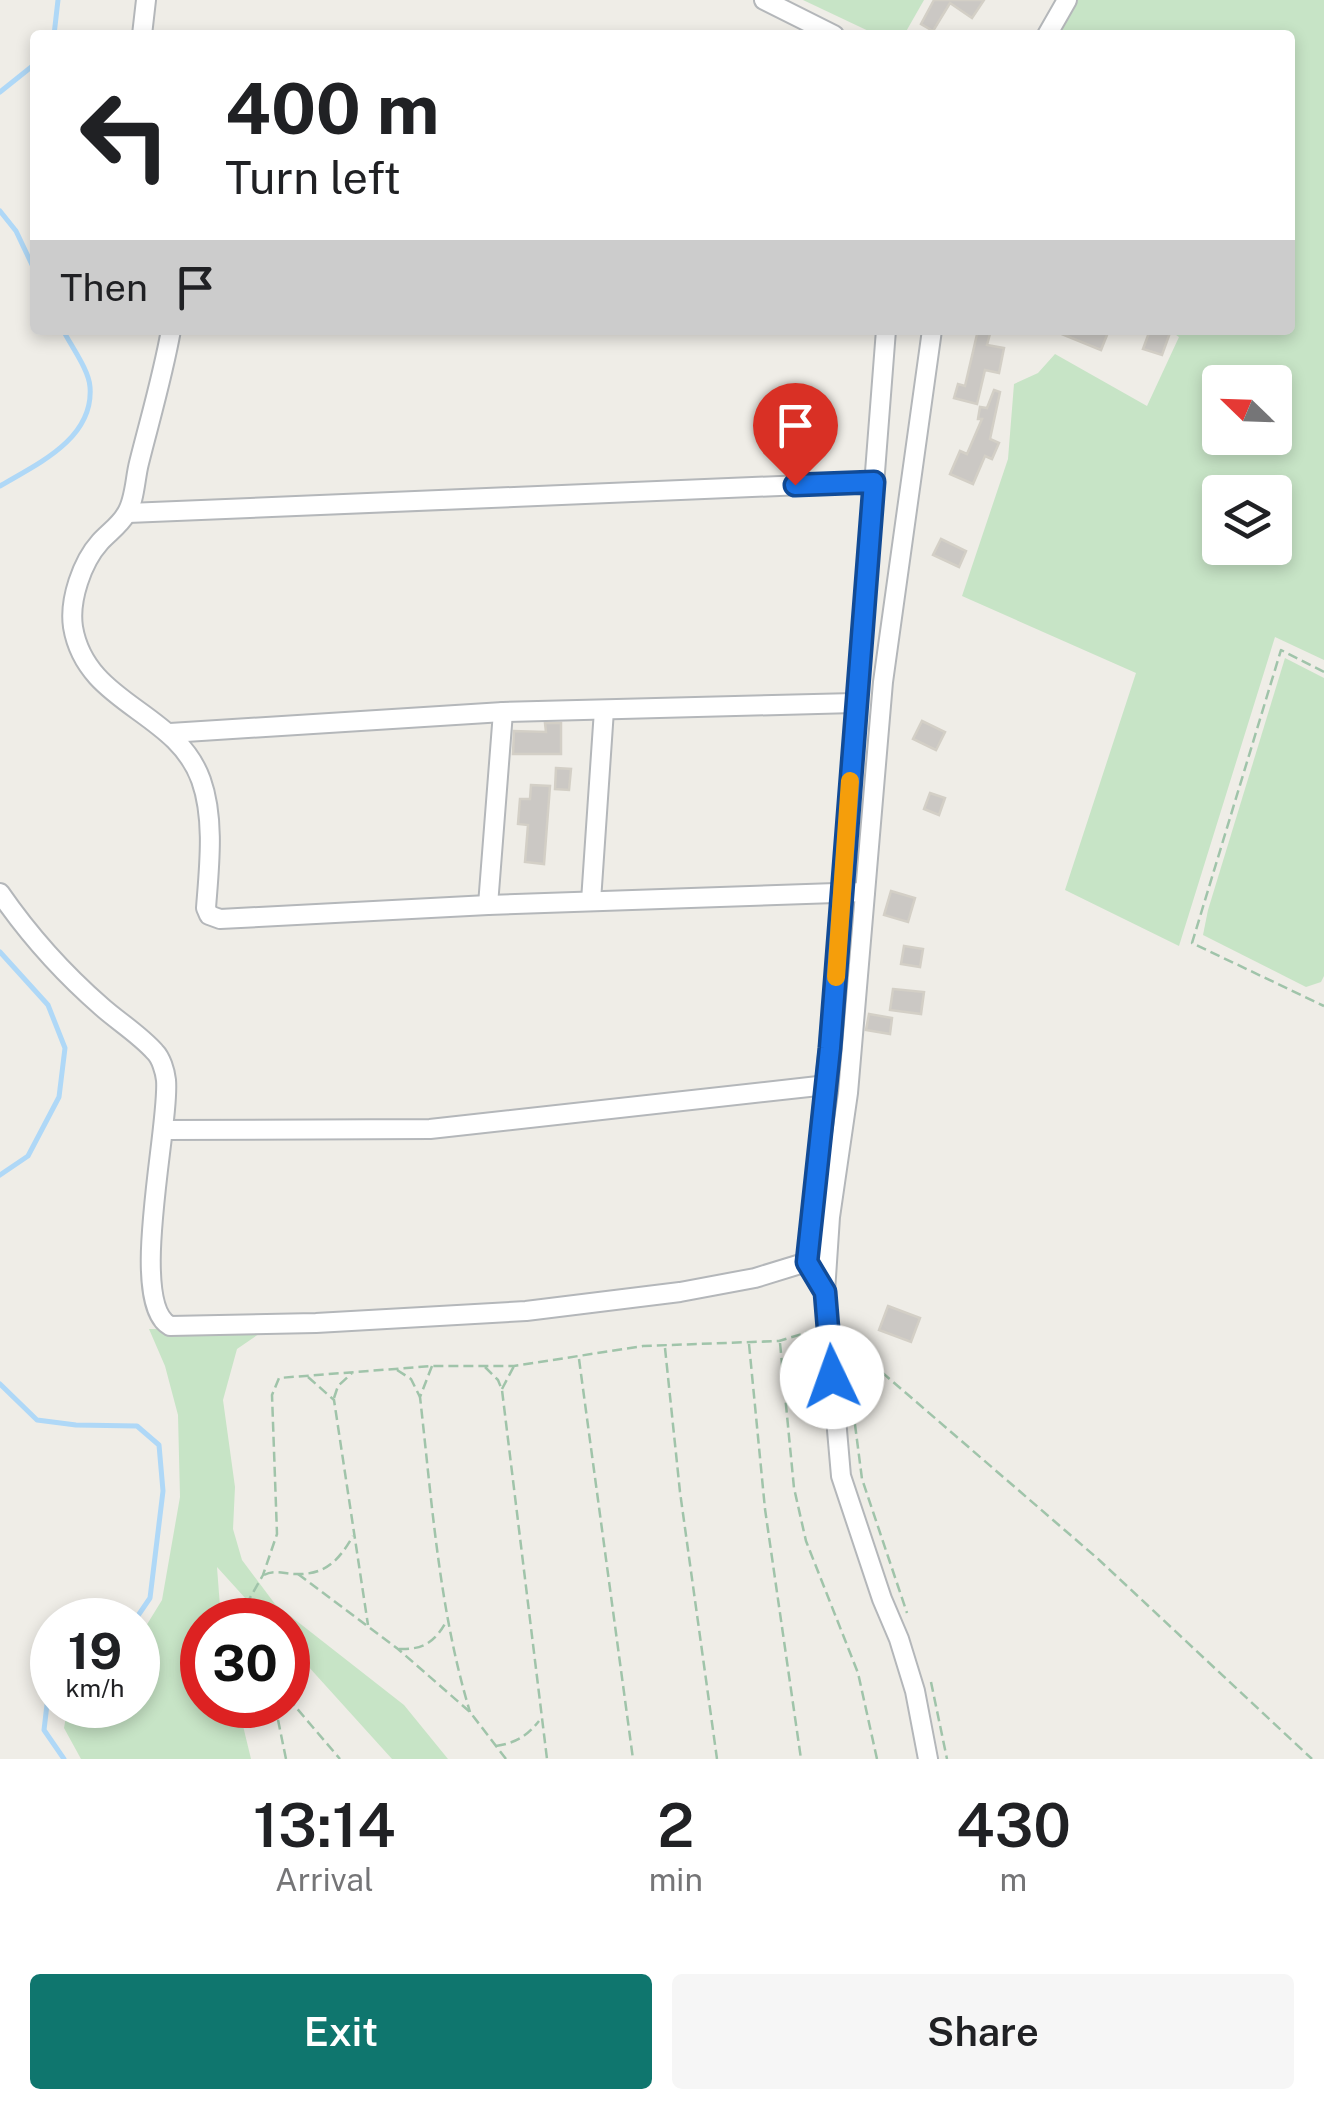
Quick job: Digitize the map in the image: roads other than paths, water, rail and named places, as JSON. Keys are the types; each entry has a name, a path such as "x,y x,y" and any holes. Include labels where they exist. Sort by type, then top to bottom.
{"street":[{"path":"143,30 146,0"},
{"path":"764,0 824,30"},
{"path":"1050,30 1067,0"},
{"path":"170,335 128,513 96,546 87,562 77,586 72,623 81,656 91,672 170,733 201,778 208,842 206,908 213,918 865,892"},
{"path":"825,1292 807,1262 827,1085 886,335"},
{"path":"928,1759 903,1651 840,1476 825,1292 830,1216 848,1093 883,682 931,335"},
{"path":"128,513 874,482"},
{"path":"170,733 503,712 856,703"},
{"path":"591,902 604,710"},
{"path":"488,905 503,712"},
{"path":"0,893 29,934 100,1006 159,1055 166,1078 156,1166 150,1282 156,1310 164,1323 178,1328 526,1311 680,1292 755,1278 807,1262"},
{"path":"163,1130 430,1129 827,1085"}],"waterway":[{"path":"55,30 58,0"},
{"path":"0,92 30,68"},
{"path":"0,211 16,231 30,260"},
{"path":"0,486 46,459 83,421 89,405 89,380 66,335"},
{"path":"0,952 48,1005 65,1048 59,1097 28,1156 0,1175"},
{"path":"0,1384 37,1420 137,1426 159,1445 163,1491 150,1598"},
{"path":"44,1728 64,1759"}]}
